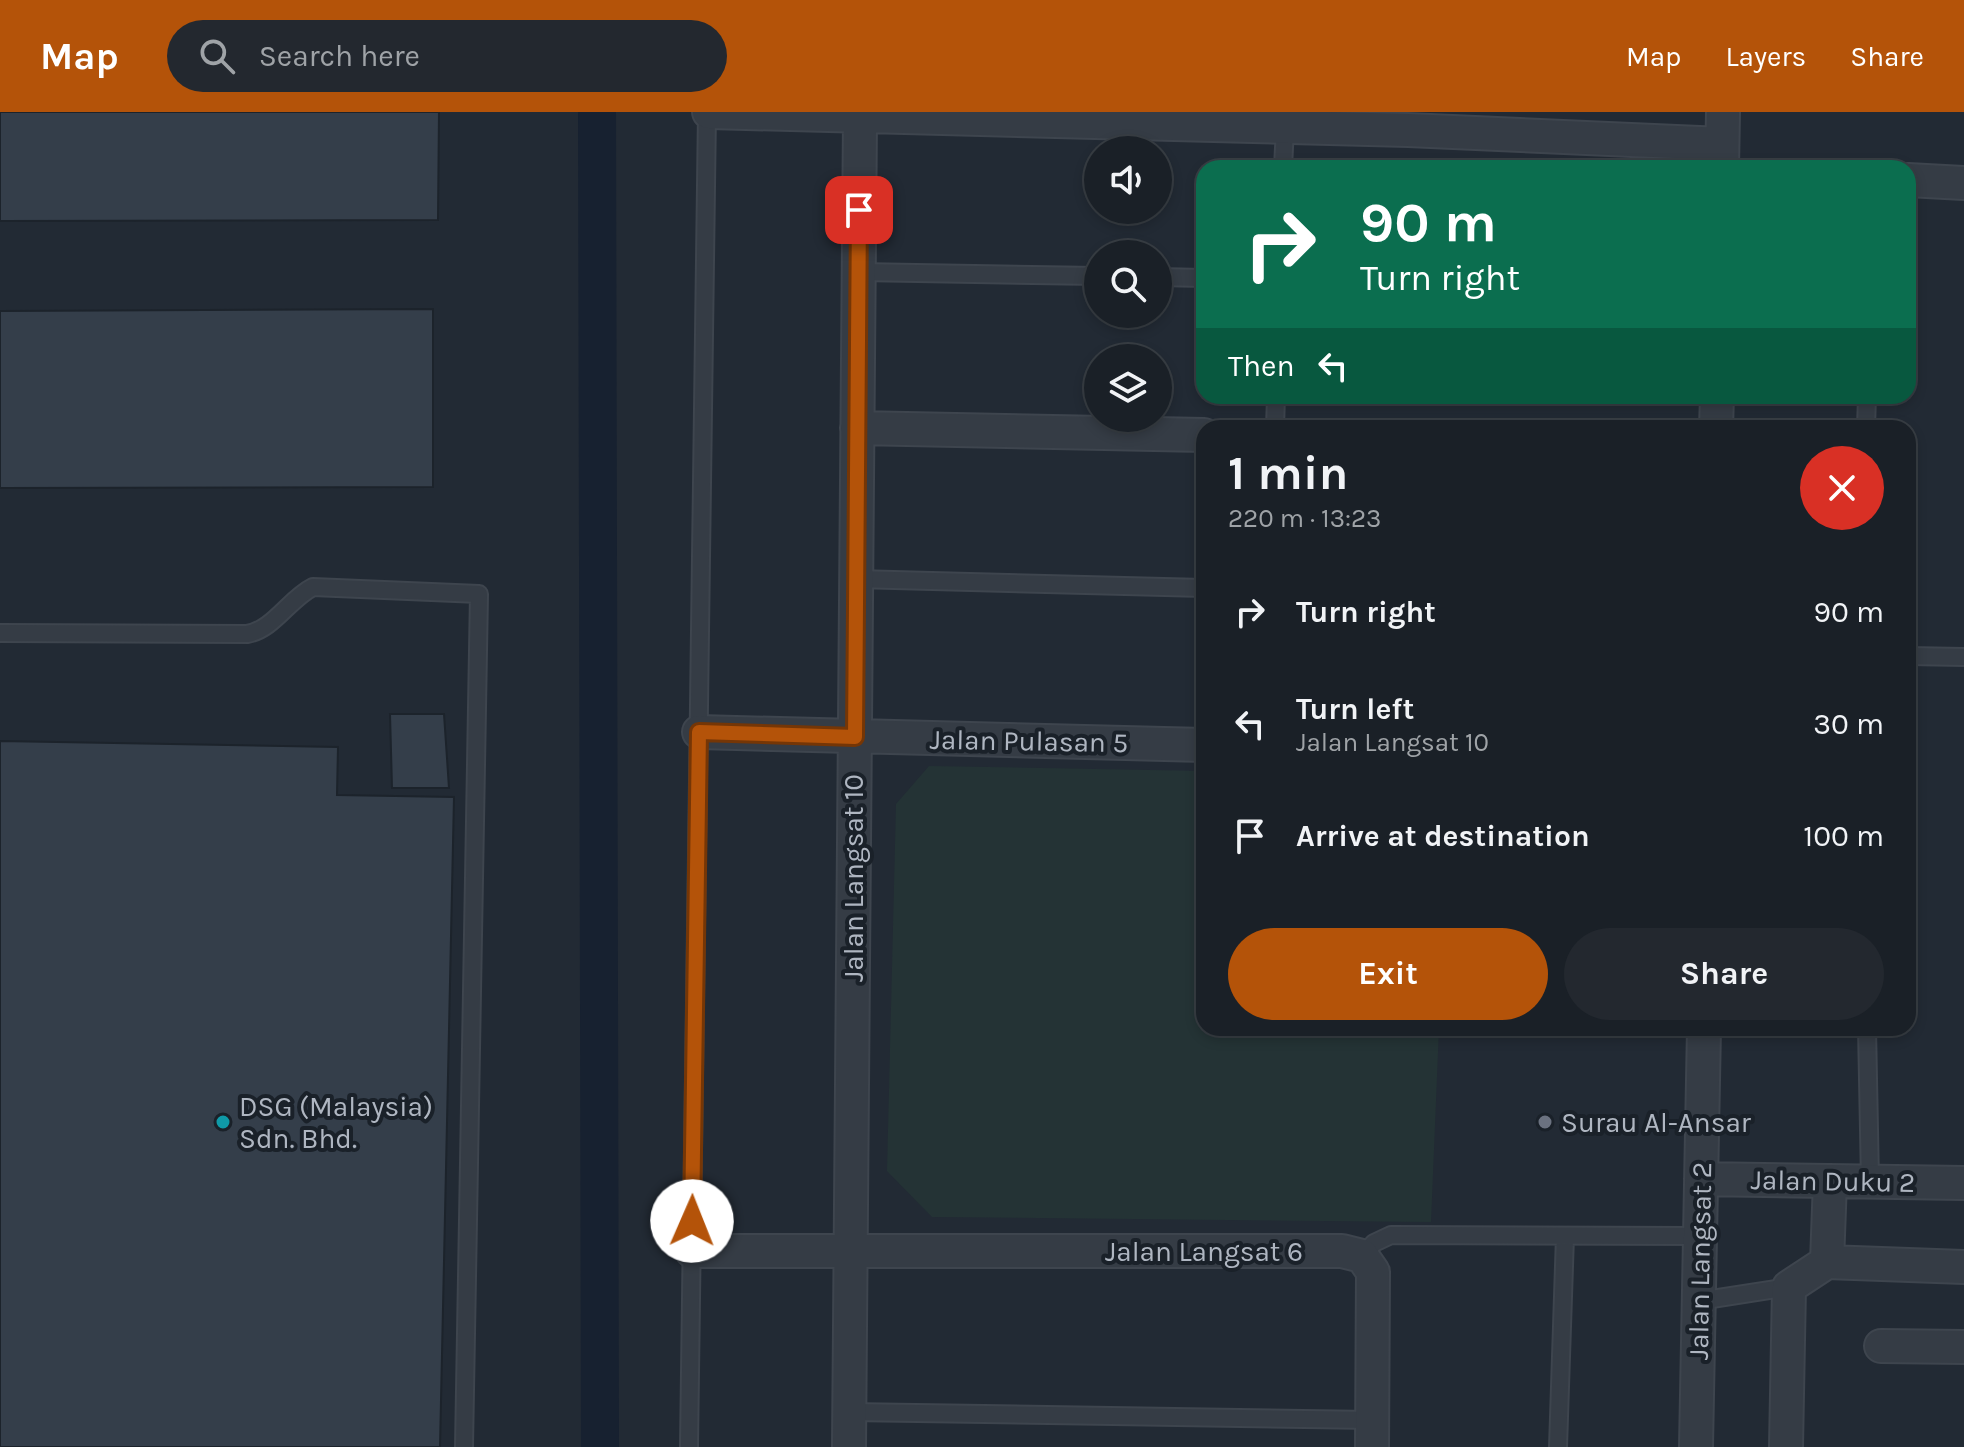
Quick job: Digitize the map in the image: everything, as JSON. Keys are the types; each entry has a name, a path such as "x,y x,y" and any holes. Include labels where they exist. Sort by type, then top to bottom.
{"street":[{"path":"708,112 860,118 1037,117 1285,127 1408,121 1722,156 1723,112"},
{"name":"Jalan Langsat 10","path":"849,1447 860,118"},
{"path":"1916,180 1964,183"},
{"path":"857,428 1196,435"},
{"name":"Jalan Pulasan 5","path":"699,732 1196,745"},
{"name":"Jalan Langsat 2","path":"1696,1447 1704,1036"},
{"name":"Jalan Duku 2","path":"1701,1179 1964,1183"},
{"path":"1827,1262 1830,1181"},
{"name":"Jalan Langsat 6","path":"692,1251 1342,1251 1362,1256"},
{"path":"1362,1256 1373,1272 1372,1434"},
{"path":"1786,1447 1789,1287 1804,1274 1827,1262 1964,1267"},
{"path":"1881,1346 1964,1347"}],"lane":[{"path":"689,1447 708,112"},
{"path":"1283,160 1285,127"},
{"path":"859,272 1084,276"},
{"path":"1172,277 1196,278"},
{"path":"856,579 1196,588"},
{"path":"0,633 247,634 265,627 296,595 313,587 479,594 464,1447"},
{"path":"1916,656 1964,657"},
{"path":"1867,1036 1870,1181"},
{"path":"1362,1256 1374,1243 1391,1235 1700,1236"},
{"path":"1558,1447 1565,1236"},
{"path":"1699,1301 1789,1287"},
{"path":"849,1412 1372,1434"}],"shaded area":[{"path":"929,766 1196,771 1196,1036 1439,1036 1431,1222 932,1217 887,1171 896,804"}],"building":[{"path":"0,112 439,112 438,220 0,221"},
{"path":"433,309 433,487 0,488 0,311"},
{"path":"390,714 444,714 449,788 392,788"},
{"name":"DSG (Malaysia) Sdn. Bhd.","path":"0,741 338,747 337,795 454,797 440,1447 0,1447"}],"waterway":[{"path":"597,112 600,1447"}],"place":[{"name":"DSG (Malaysia) Sdn. Bhd.","path":"223,1122"},
{"name":"Surau Al-Ansar","path":"1545,1122"}],"route":[{"path":"692,1221 699,732 855,737 859,210"}]}
